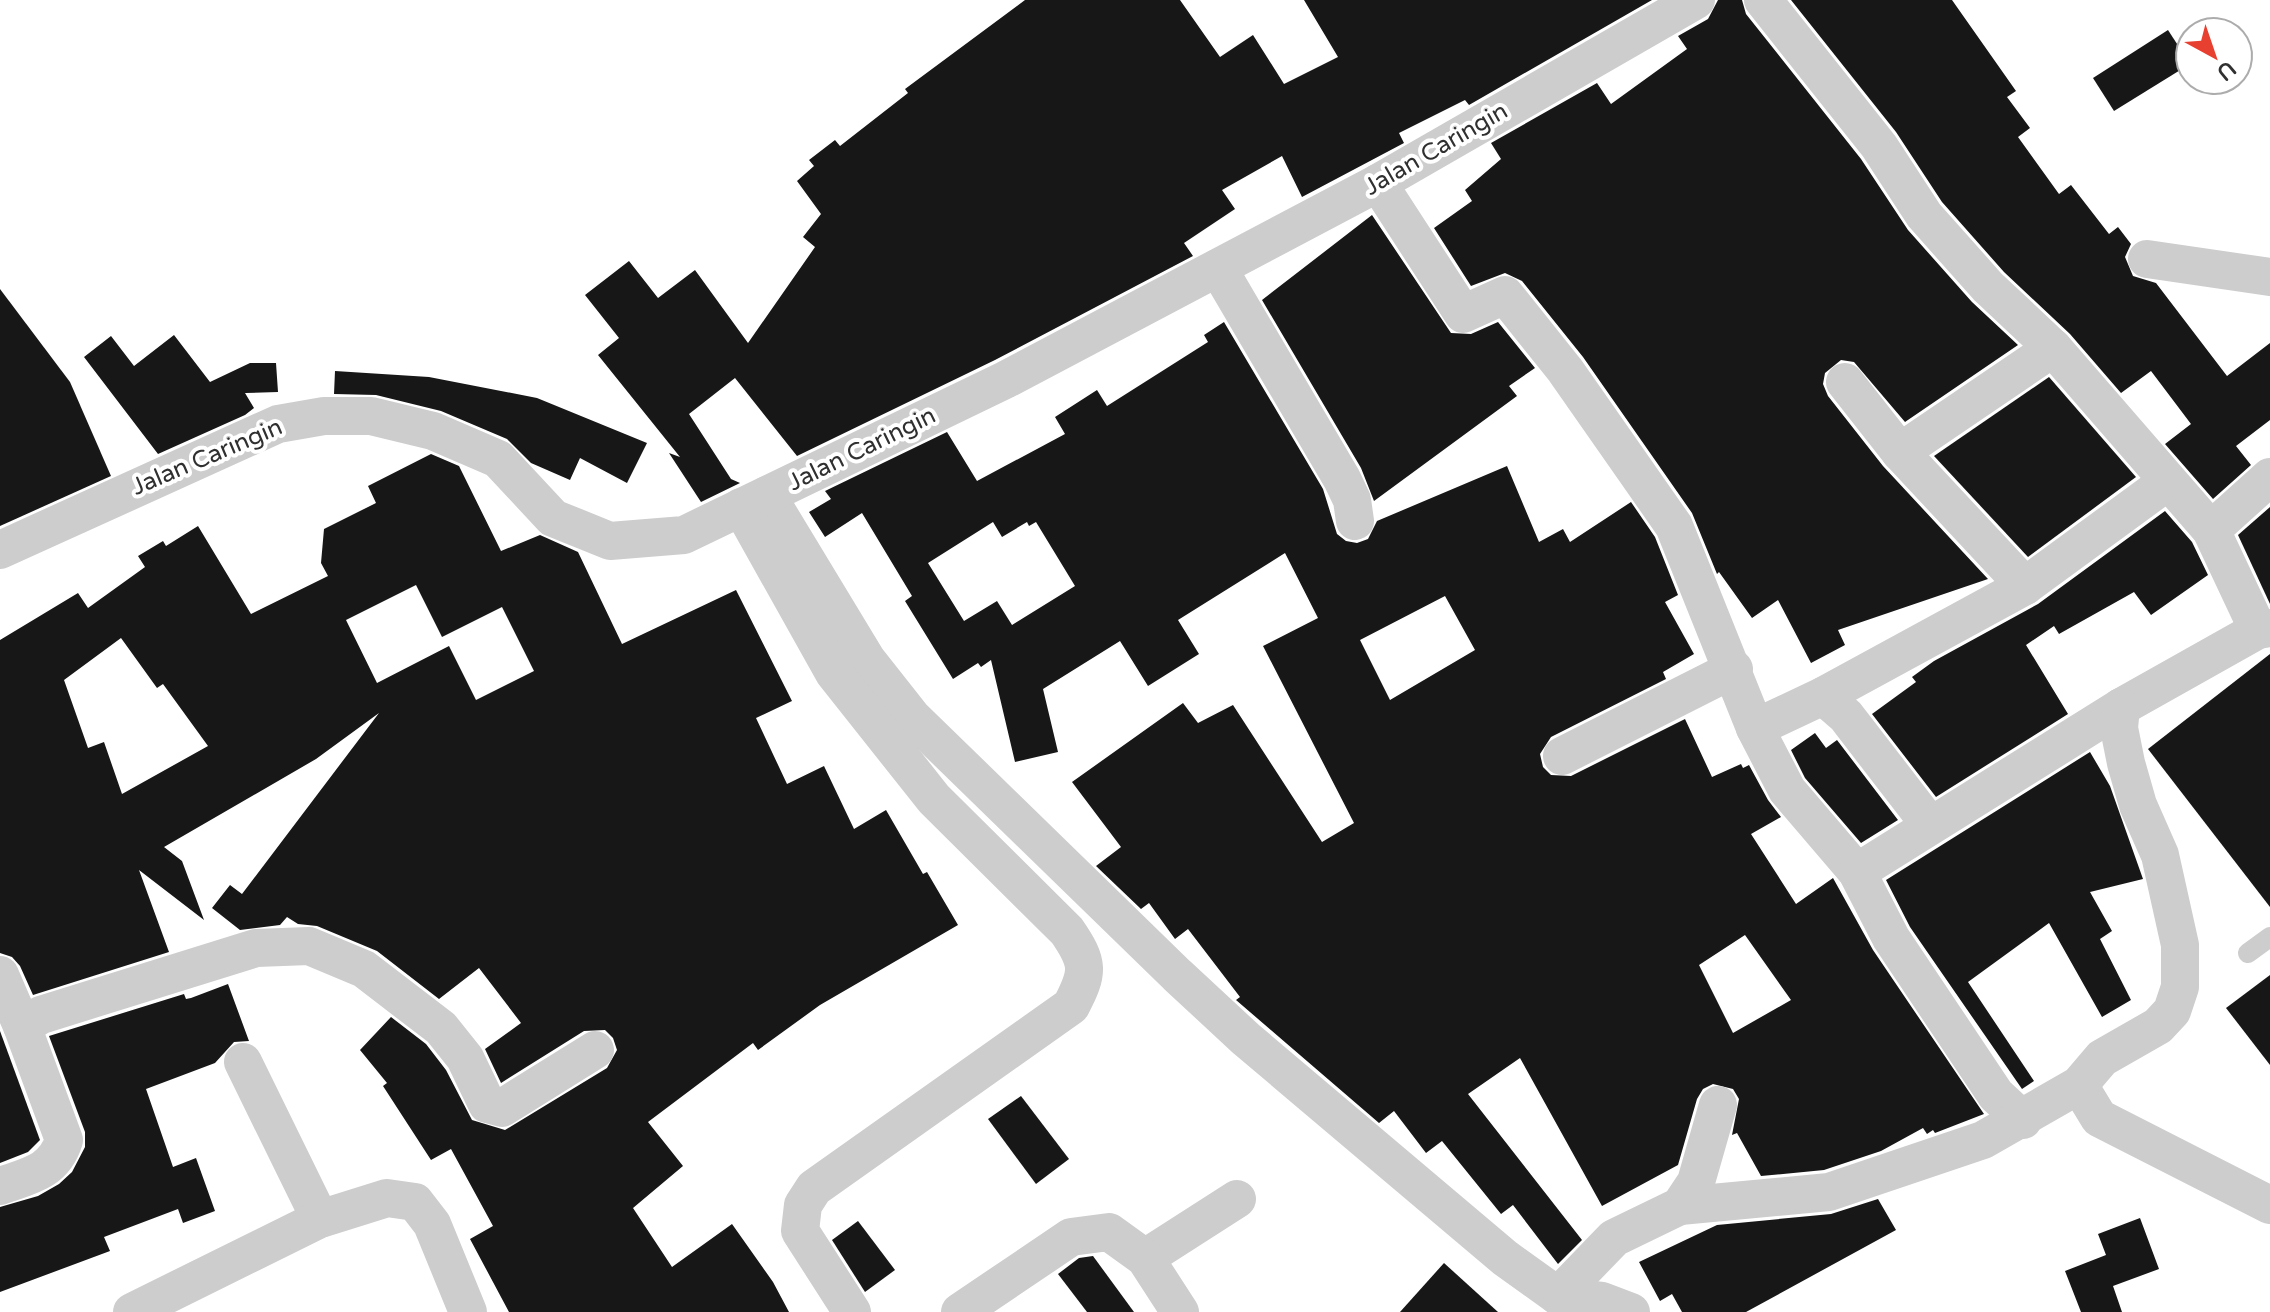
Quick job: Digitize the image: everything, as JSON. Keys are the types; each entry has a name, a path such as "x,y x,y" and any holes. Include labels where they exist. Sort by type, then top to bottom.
{"street":[{"name":"Jalan Caringin","path":"0,550 278,424 324,416 371,416 433,431 498,459 553,518 610,541 684,535 1005,380 1218,268 1378,183 1696,0"},
{"path":"1763,0 1879,146 1924,215 1988,287 2053,348 2211,530 2264,629 2121,707 1857,872"},
{"path":"1378,183 1463,314 1505,295 1565,370 1674,526 1734,669 1755,728 1787,790 1857,872 1891,938 1996,1095 2023,1120"},
{"path":"2147,259 2270,277"},
{"path":"1218,268 1342,479 1352,500 1355,521"},
{"path":"1900,452 2053,348"},
{"path":"1845,382 1900,452 2025,586"},
{"path":"2211,530 2270,477"},
{"path":"1755,728 1823,696 2025,586 2167,482"},
{"path":"754,501 867,660 912,717 1246,1039 1505,1258 1558,1296 1602,1301 1631,1312"},
{"path":"754,501 834,673 934,799 1067,931 1082,953 1086,978 1071,1006 814,1188 803,1205 800,1231 852,1312"},
{"path":"1562,756 1734,669"},
{"path":"1823,696 1846,716 1930,825"},
{"path":"1558,1296 1614,1238 1680,1206 1829,1192 1941,1156 2023,1120 2079,1085 2102,1058 2158,1026 2172,1011 2180,987 2180,945 2160,855 2138,805 2126,763 2119,728 2121,707"},
{"path":"1067,931 1101,901"},
{"path":"22,1026 41,1015 256,948 309,946 364,969 441,1028 465,1058 487,1104 502,1108 595,1050"},
{"path":"0,975 64,1140 58,1158 34,1174 0,1186"},
{"path":"243,1062 320,1219"},
{"path":"2079,1085 2099,1118 2270,1205"},
{"path":"1680,1206 1696,1182 1718,1105"},
{"path":"132,1312 320,1219 387,1198 415,1202 432,1224 468,1312"},
{"path":"1145,1258 1237,1199"},
{"path":"960,1312 1071,1237 1109,1232 1145,1258 1180,1312"}],"lane":[{"path":"2248,953 2270,937"}],"building":[{"path":"1025,0 1180,0 1220,57 1253,35 1284,84 1338,57 1304,0 1652,0 1469,105 1465,100 1399,133 1404,143 1302,197 1282,156 1222,190 1235,209 1184,243 1193,256 995,360 797,456 735,378 689,414 731,479 740,483 701,502 669,453 680,457 598,355 619,338 585,295 629,261 658,298 695,270 748,343 815,247 803,237 821,214 797,181 814,166 809,160 835,140 840,146 908,93 905,89"},
{"path":"1718,0 1742,0 1746,14 1861,159 1908,230 1972,302 2018,345 1905,422 1854,362 1841,360 1825,373 1823,384 1828,396 1883,466 1988,579 1838,630 1845,645 1811,663 1778,600 1752,618 1719,572 1717,574 1692,513 1583,357 1522,281 1505,273 1471,286 1434,228 1472,201 1465,190 1501,159 1491,143 1597,83 1611,104 1687,49 1678,36 1708,19"},
{"path":"1791,0 1952,0 2016,91 2007,97 2030,128 2018,137 2059,194 2071,185 2109,234 2118,227 2131,244 2125,257 2133,276 2156,283 2227,376 2270,343 2270,420 2236,446 2251,465 2213,499 2165,444 2191,424 2151,371 2121,393 2070,334 2004,272 1942,202 1896,132"},
{"path":"2168,30 2174,39 2174,74 2114,111 2093,78"},
{"path":"1372,215 1451,333 1471,334 1498,322 1535,368 1509,386 1517,396 1374,501 1361,468 1262,300"},
{"path":"0,289 70,382 111,476 0,526"},
{"path":"1224,322 1323,489 1337,534 1346,541 1357,543 1368,539 1377,521 1507,466 1539,542 1563,529 1570,542 1631,502 1655,537 1678,595 1665,602 1694,654 1663,672 1666,679 1551,737 1540,754 1543,767 1551,775 1571,776 1685,719 1712,777 1741,764 1743,768 1749,765 1781,817 1751,834 1796,904 1833,878 1873,950 1984,1114 1935,1133 1933,1130 1927,1134 1923,1128 1881,1151 1824,1170 1761,1176 1737,1133 1732,1135 1739,1099 1733,1089 1713,1084 1703,1089 1697,1099 1678,1165 1602,1206 1520,1058 1468,1094 1582,1240 1558,1264 1513,1205 1501,1214 1442,1141 1426,1153 1394,1111 1379,1123 1236,1000 1240,997 1188,929 1175,939 1149,903 1141,909 1096,866 1121,847 1072,782 1183,703 1198,723 1233,705 1322,842 1354,823 1263,646 1318,618 1285,553 1178,620 1199,654 1148,686 1120,641 1043,689 1058,752 1015,762 991,660 981,667 978,663 953,679 905,601 912,596 862,513 825,537 809,512 831,499 825,491 947,432 977,481 1065,434 1055,417 1097,390 1107,406 1208,342 1204,335","holes":["993,522 1002,537 1027,522 1029,526 1036,522 1075,586 1012,625 997,601 964,621 928,563","1445,596 1475,650 1390,700 1360,640","1745,935 1791,1000 1733,1033 1699,965"]},
{"path":"174,335 210,382 250,363 276,363 278,392 245,393 254,408 245,415 158,454 84,357 111,336 134,366"},
{"path":"335,371 429,377 537,398 647,443 627,483 580,458 570,480 531,463 507,439 441,411 376,395 334,394"},
{"path":"2049,377 2136,477 2028,557 1934,456"},
{"path":"431,454 459,466 501,551 540,535 578,552 622,644 736,590 792,701 756,718 787,784 824,766 854,829 886,810 923,874 927,872 958,925 820,1005 758,1050 753,1043 648,1122 683,1166 633,1208 672,1267 732,1224 773,1282 789,1312 509,1312 470,1239 493,1226 451,1149 431,1160 383,1086 387,1083 360,1050 391,1017 426,1044 446,1070 472,1120 505,1130 607,1068 617,1050 613,1038 605,1030 584,1031 501,1083 485,1049 521,1023 479,968 439,999 377,951 317,926 298,924 287,917 280,925 240,930 212,908 230,885 242,894 379,713 316,759 164,847 182,861 204,920 139,870 169,952 33,995 20,966 12,957 0,953 0,640 78,593 88,608 145,567 138,556 163,541 166,546 198,526 251,614 328,576 321,563 324,529 376,503 368,486","holes":["416,585 442,637 502,607 534,671 476,700 449,646 377,683 346,620","121,638 157,688 163,684 208,746 122,794 104,742 88,748 64,680"]},
{"path":"2270,507 2270,604 2238,535"},
{"path":"2165,511 2192,542 2208,575 2151,615 2134,592 2059,634 2054,626 2026,645 2068,714 1936,797 1872,714 1916,682 1912,677 1934,661 2038,604"},
{"path":"2270,654 2270,907 2148,749"},
{"path":"1815,733 1826,748 1837,740 1898,820 1861,843 1805,778 1791,750"},
{"path":"2090,752 2110,786 2143,879 2090,892 2112,931 2100,939 2131,1000 2102,1017 2049,923 1968,982 2034,1081 2022,1089 1910,927 1886,880"},
{"path":"2270,975 2270,1065 2226,1008"},
{"path":"228,984 249,1041 234,1042 215,1063 146,1089 173,1167 196,1158 215,1211 183,1223 178,1209 104,1237 110,1251 0,1292 0,1207 38,1196 59,1184 72,1172 85,1147 85,1132 49,1036 184,994 186,999 191,998"},
{"path":"0,1031 40,1140 28,1152 0,1163"},
{"path":"1021,1096 1069,1159 1036,1184 988,1119"},
{"path":"1878,1199 1896,1230 1746,1312 1682,1312 1672,1294 1660,1301 1639,1262 1717,1225 1831,1214"},
{"path":"2140,1218 2159,1269 2113,1286 2122,1312 2081,1312 2065,1271 2106,1255 2098,1234"},
{"path":"858,1221 895,1270 865,1292 832,1240"},
{"path":"1093,1256 1134,1312 1087,1312 1058,1274 1079,1258"},
{"path":"1444,1263 1498,1312 1400,1312"}]}
